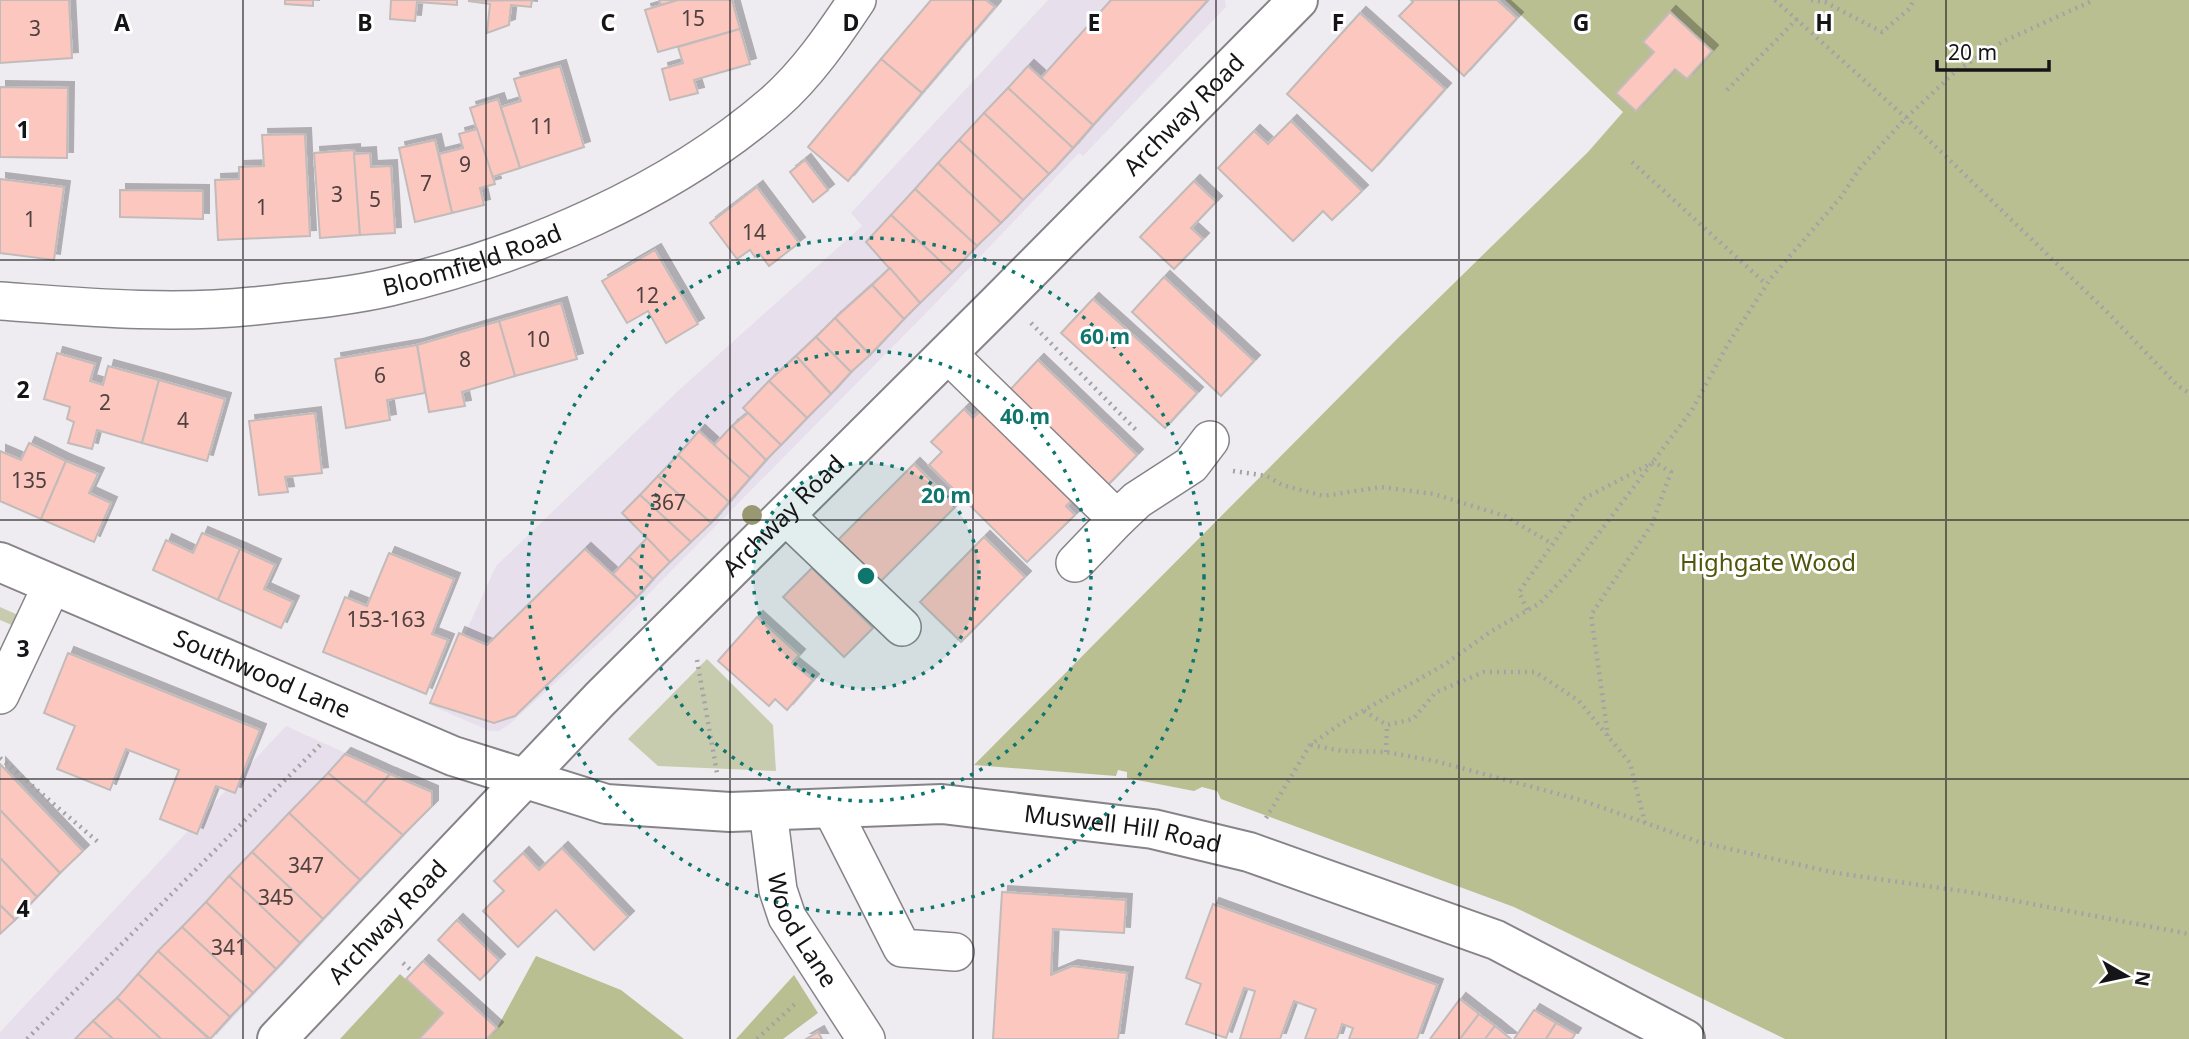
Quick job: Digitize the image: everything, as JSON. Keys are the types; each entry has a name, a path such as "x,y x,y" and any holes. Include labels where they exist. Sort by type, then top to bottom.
{"main road":[{"name":"Archway Road","path":"277,1039 600,699 948,354 1298,0"},
{"name":"Southwood Lane","path":"0,562 440,751 526,779"},
{"name":"Muswell Hill Road","path":"526,779 606,804 768,811 942,804 1112,822 1248,852 1496,940 1685,1039"}],"street":[{"name":"Bloomfield Road","path":"0,301 158,310 252,306 389,287 509,252 595,217 704,156 775,102 826,46 857,0"},
{"path":"948,354 1117,519"},
{"path":"1074,563 1137,500 1201,453"},
{"path":"785,515 902,627"},
{"path":"0,695 14,634 52,585"},
{"path":"831,808 902,948 955,952"},
{"name":"Wood Lane","path":"768,811 778,890 787,917 866,1039"}],"path":[{"path":"1774,0 1906,118 2106,311 2178,386 2189,393"},
{"path":"1811,0 1825,2 1882,32 1909,9 1914,0"},
{"path":"1248,852 1310,745 1444,665 1540,603 1571,570 1692,410 1766,284 1841,197 1860,168 1906,118 1956,71 2004,41 2094,0"},
{"path":"1727,90 1797,19"},
{"path":"1632,162 1766,284"},
{"path":"1031,323 1138,432"},
{"path":"1201,453 1267,476 1282,485 1325,496 1381,487 1434,494 1506,516 1551,543"},
{"path":"1527,610 1519,592 1584,498 1654,462"},
{"path":"1608,736 1591,615 1652,524 1671,472 1654,462"},
{"path":"696,660 718,776"},
{"path":"1363,711 1387,725 1413,719 1436,692 1484,672 1535,672 1579,701 1630,763 1645,824"},
{"path":"1386,752 1387,725"},
{"path":"27,1039 324,741"},
{"path":"1310,745 1342,751 1386,752 1435,761 1581,800 1699,842 1836,873 1969,892 2189,934"},
{"path":"0,758 97,842"},
{"path":"403,963 413,972"},
{"path":"757,1039 827,976"}],"shaded area":[{"path":"1048,0 1225,0 1226,7 1083,156 1079,153 935,304 611,632 510,724 499,731 490,731 432,706 496,566 680,389 862,226 851,213"},
{"path":"286,726 432,792 434,805 213,1039 0,1039 0,1032"}],"green space":[{"name":"Highgate Wood","path":"1505,0 2189,0 2189,1039 1785,1039 1514,907 1221,799 1217,791 1202,787 1194,791 1127,778 1127,772 1118,770 1116,776 974,765 1398,338 1588,152 1623,112"},
{"path":"0,607 18,615 14,626 0,620"},
{"path":"707,659 773,725 776,771 658,766 628,739"},
{"path":"536,956 621,990 684,1039 487,1039 497,1028"},
{"path":"400,974 443,1013 419,1039 340,1039"},
{"path":"794,975 818,1013 783,1039 736,1039"}],"building":[{"path":"0,0 69,0 72,58 0,63"},
{"path":"285,0 313,0 313,6 285,4"},
{"path":"391,0 457,0 457,5 417,2 415,21 390,19"},
{"path":"532,0 531,7 511,5 509,25 487,33 490,4 468,1"},
{"path":"659,0 678,0 661,5"},
{"path":"678,0 732,0 740,29 658,52 645,10"},
{"path":"931,0 986,0 995,7 922,93 881,59"},
{"path":"1111,0 1208,0 1093,125 1041,78"},
{"path":"1411,0 1497,0 1517,18 1464,76 1399,16 1413,2"},
{"path":"1670,12 1712,51 1687,79 1675,69 1636,111 1616,93 1654,52 1643,42"},
{"path":"1360,13 1445,89 1372,171 1287,94"},
{"path":"740,29 750,64 694,80 698,93 670,100 662,69 683,63 678,47"},
{"path":"881,59 922,93 848,181 808,147"},
{"path":"560,66 584,147 520,168 501,107 521,101 514,79"},
{"path":"1028,66 1093,125 1073,148 1008,88"},
{"path":"0,87 68,88 67,158 0,157"},
{"path":"1008,88 1073,148 1049,174 984,113"},
{"path":"498,99 520,168 492,177 470,108"},
{"path":"984,113 1049,174 1023,200 959,140"},
{"path":"1291,121 1362,191 1332,220 1323,211 1293,241 1218,168 1254,131 1268,144"},
{"path":"477,129 495,184 480,188 484,205 452,213 439,154 463,148 459,134"},
{"path":"305,134 310,236 218,240 215,180 239,179 239,167 264,166 262,135"},
{"path":"435,140 452,213 415,222 399,148"},
{"path":"959,140 1023,200 1001,223 938,163"},
{"path":"354,150 360,235 320,238 314,153"},
{"path":"370,153 371,167 391,166 395,233 360,235 354,154"},
{"path":"805,160 828,190 813,202 790,172"},
{"path":"938,163 1001,223 977,246 915,189"},
{"path":"0,179 64,187 54,260 0,253"},
{"path":"1194,181 1216,202 1191,228 1203,239 1174,269 1140,237"},
{"path":"757,187 799,243 769,266 760,254 755,257 750,250 737,259 710,223"},
{"path":"915,189 977,246 952,272 891,215"},
{"path":"120,190 203,191 203,219 120,217"},
{"path":"891,215 952,272 920,303 866,242"},
{"path":"655,250 698,324 666,343 648,311 627,323 602,281"},
{"path":"890,268 920,303 904,319 872,285"},
{"path":"1164,277 1254,361 1221,396 1132,312"},
{"path":"872,285 904,319 870,355 835,318"},
{"path":"1093,299 1197,393 1165,428 1061,333"},
{"path":"561,303 577,359 515,376 499,321"},
{"path":"835,318 870,355 851,372 816,337"},
{"path":"499,321 515,376 462,392 465,406 429,412 417,345"},
{"path":"816,337 851,372 831,394 796,356"},
{"path":"417,345 425,393 387,400 390,420 346,428 335,359"},
{"path":"57,353 95,364 90,381 103,385 108,366 159,380 142,443 97,430 92,449 68,443 74,422 67,419 70,407 44,399"},
{"path":"796,356 831,394 807,418 769,381"},
{"path":"1038,360 1137,455 1107,486 1009,391"},
{"path":"159,380 225,399 207,461 142,443"},
{"path":"769,381 807,418 781,445 743,408"},
{"path":"984,407 1075,498 1066,506 1075,515 1027,562 929,465 942,452 931,442 964,409 973,418"},
{"path":"315,413 322,473 285,477 288,492 259,495 249,421"},
{"path":"748,413 781,445 766,460 732,426"},
{"path":"732,426 766,460 750,478 714,445"},
{"path":"699,431 750,478 729,502 678,455"},
{"path":"29,443 66,461 41,519 0,501 0,451 21,460"},
{"path":"678,455 729,502 711,523 658,476"},
{"path":"66,461 98,474 89,493 111,503 94,542 41,519"},
{"path":"914,464 956,506 878,584 836,542"},
{"path":"658,476 711,523 691,542 640,495"},
{"path":"640,495 691,542 670,562 622,513"},
{"path":"202,533 240,549 218,600 153,570 166,540 193,553"},
{"path":"984,537 1025,577 961,642 920,602"},
{"path":"647,538 670,562 653,579 629,557"},
{"path":"240,549 275,565 264,589 293,602 281,628 218,600"},
{"path":"585,549 637,597 515,716 494,723 430,703 459,633 487,645"},
{"path":"389,553 454,579 432,634 448,640 426,694 323,652 345,597 367,606"},
{"path":"629,557 653,579 637,597 613,574"},
{"path":"812,568 873,628 844,657 783,597"},
{"path":"757,617 799,655 792,663 813,680 787,710 775,699 769,706 718,661"},
{"path":"68,653 260,730 235,793 216,786 197,834 160,819 179,770 126,749 110,790 57,769 75,726 44,713"},
{"path":"345,754 390,774 365,803 328,773"},
{"path":"0,764 83,851 60,873 0,810"},
{"path":"328,773 403,835 360,880 289,813"},
{"path":"390,774 432,792 432,806 403,835 365,803"},
{"path":"0,810 60,873 37,897 0,858"},
{"path":"289,813 360,880 323,919 252,852"},
{"path":"562,848 628,917 594,950 556,910 518,947 483,911 504,891 494,881 523,853 539,870"},
{"path":"252,852 323,919 300,943 229,876"},
{"path":"0,858 37,897 15,920 0,905"},
{"path":"229,876 300,943 276,969 206,902"},
{"path":"1002,892 1126,900 1124,933 1053,929 1051,975 1072,966 1127,973 1118,1039 993,1039"},
{"path":"206,902 276,969 253,993 182,927"},
{"path":"1213,904 1437,985 1417,1039 1349,1039 1353,1028 1342,1024 1337,1039 1305,1039 1316,1009 1294,1001 1280,1039 1240,1039 1255,991 1244,988 1226,1038 1186,1024 1201,984 1186,978"},
{"path":"0,905 15,920 0,934"},
{"path":"457,920 499,960 480,980 438,940"},
{"path":"182,927 253,993 230,1017 158,951"},
{"path":"158,951 230,1017 210,1039 138,974"},
{"path":"423,961 497,1028 487,1039 419,1039 443,1013 406,979"},
{"path":"138,974 209,1039 161,1039 117,998"},
{"path":"117,998 161,1039 113,1039 93,1021"},
{"path":"1460,999 1479,1014 1460,1039 1430,1039"},
{"path":"1534,1010 1556,1023 1546,1039 1514,1039"},
{"path":"1479,1014 1495,1026 1485,1039 1460,1039"},
{"path":"93,1021 113,1039 75,1039"},
{"path":"1556,1023 1575,1034 1572,1039 1546,1039"},
{"path":"1495,1026 1511,1039 1485,1039"},
{"path":"818,1032 822,1039 806,1039"}]}
